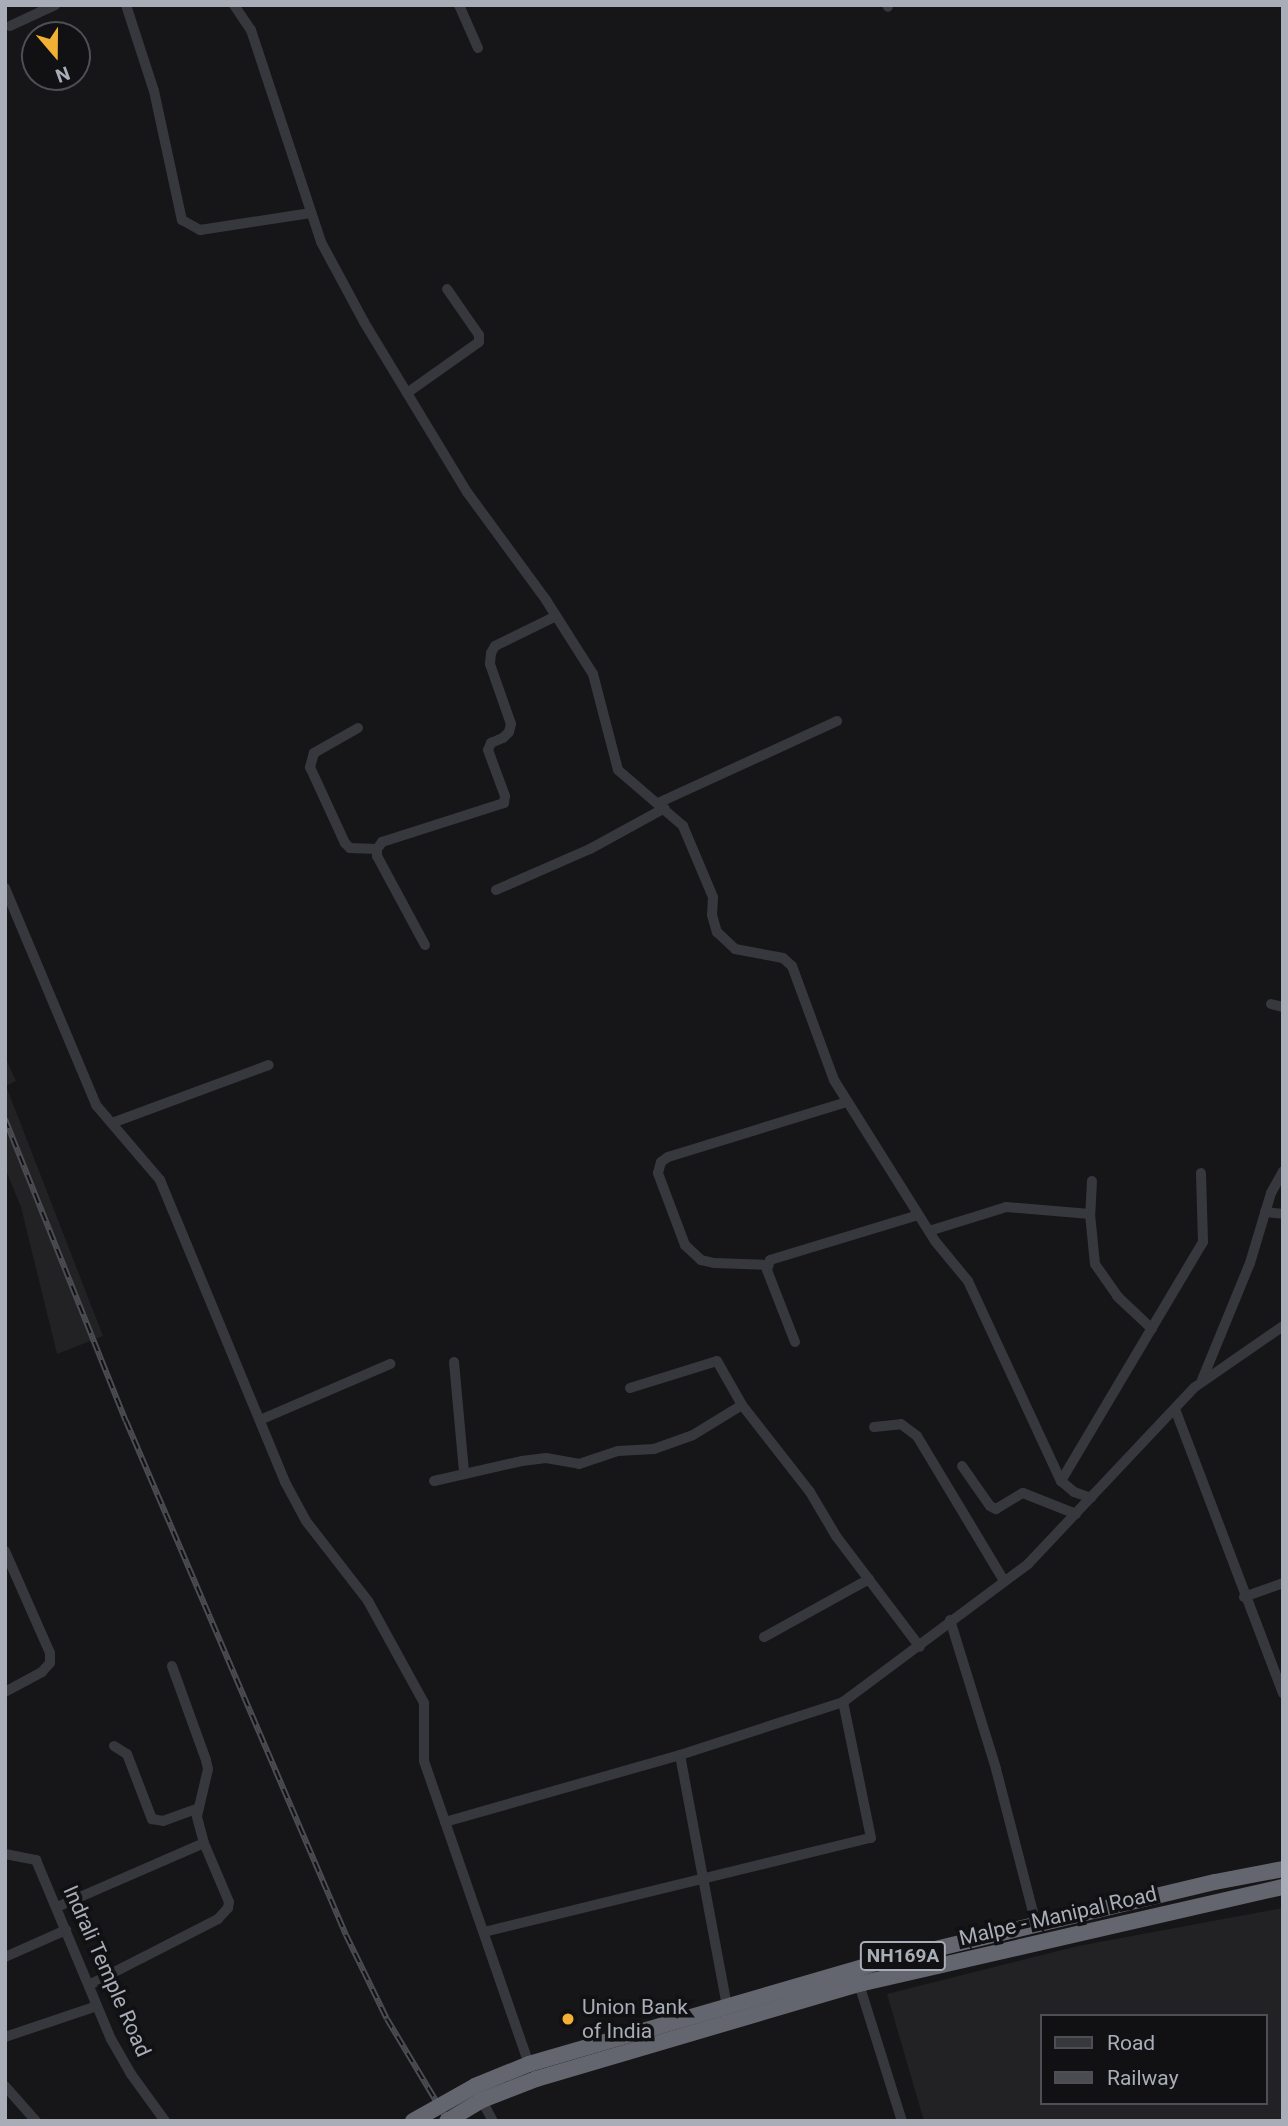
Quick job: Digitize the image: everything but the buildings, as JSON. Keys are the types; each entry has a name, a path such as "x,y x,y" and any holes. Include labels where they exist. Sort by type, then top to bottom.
{"highway":[{"name":"Malpe - Manipal Road","path":"529,2064 881,1962 1092,1911 1283,1869"},
{"name":"Malpe - Manipal Road","path":"447,2121 478,2093 536,2079 859,1984 1283,1887"},
{"name":"NH169A","path":"413,2121 478,2093 529,2064"}],"street":[{"path":"10,26 55,5"},
{"path":"126,5 154,91 182,219 200,230 311,213"},
{"path":"234,5 251,30 321,242 351,299 467,492 556,616 593,674 618,770 662,805 683,826 709,886 717,932 735,949 783,958 792,966 834,1080 918,1215 968,1281 1061,1481 1074,1492 1091,1498"},
{"path":"460,5 478,48"},
{"path":"407,393 479,342 479,335 447,289"},
{"path":"425,945 377,856 377,849 382,842 504,803 505,796 488,750 491,743 503,738 511,724 490,664 491,653 495,646 556,616"},
{"path":"496,890 590,849 662,805 837,721"},
{"path":"358,728 314,753 309,760 310,767 345,843 350,848 377,849"},
{"path":"5,888 96,1105 160,1180 285,1482 306,1521 368,1601 424,1703 425,1761 529,2064"},
{"path":"1271,1004 1283,1007"},
{"path":"112,1123 269,1065"},
{"path":"768,1265 701,1260 685,1245 658,1173 662,1162 668,1157 847,1102"},
{"path":"1202,1382 1250,1263 1270,1193 1283,1171"},
{"path":"1061,1481 1203,1242 1201,1173"},
{"path":"1092,1181 1090,1214 1095,1265 1117,1296 1152,1329"},
{"path":"929,1231 1006,1207 1090,1214"},
{"path":"1265,1212 1283,1214"},
{"path":"768,1265 773,1257 918,1215"},
{"path":"768,1265 795,1342"},
{"path":"445,1822 680,1755 843,1702 1028,1564 1202,1382 1283,1326"},
{"path":"630,1388 717,1361 742,1405 810,1492 836,1536 920,1647"},
{"path":"454,1362 464,1472"},
{"path":"260,1420 390,1364"},
{"path":"434,1481 464,1472 546,1458 579,1464 618,1451 654,1449 693,1434 742,1405"},
{"path":"1175,1409 1244,1597 1283,1693"},
{"path":"874,1427 901,1424 917,1436 1004,1581"},
{"path":"962,1466 990,1506 996,1509 1023,1493 1076,1514"},
{"path":"5,1551 50,1653 50,1662 42,1672 5,1692"},
{"path":"764,1637 869,1579"},
{"path":"1244,1597 1283,1583"},
{"path":"950,1620 996,1769 1036,1924"},
{"path":"89,1985 225,1914 229,1902 204,1843 198,1808 208,1769 172,1666"},
{"path":"484,1932 871,1838 843,1702"},
{"path":"114,1746 127,1754 152,1819 163,1821 198,1808"},
{"path":"680,1755 701,1880 727,2005"},
{"path":"57,1907 204,1843"},
{"name":"Indrali Temple Road","path":"5,1854 36,1860 97,2006 131,2074 164,2121"},
{"path":"1092,1911 1096,1929"},
{"path":"5,1957 66,1930"},
{"path":"859,1984 902,2121"},
{"path":"5,2037 97,2006"},
{"path":"5,2086 36,2121"},
{"path":"478,2093 493,2121"}],"shaded area":[{"path":"5,1057 16,1081 6,1086 103,1336 57,1354 21,1207 5,1168"},
{"path":"1283,1908 1283,2121 924,2121 887,1994 1078,1946"}],"railway":[{"path":"5,1119 126,1421 346,1935 387,2019 448,2121"}],"place":[{"name":"Union Bank of India","path":"568,2019"}]}
